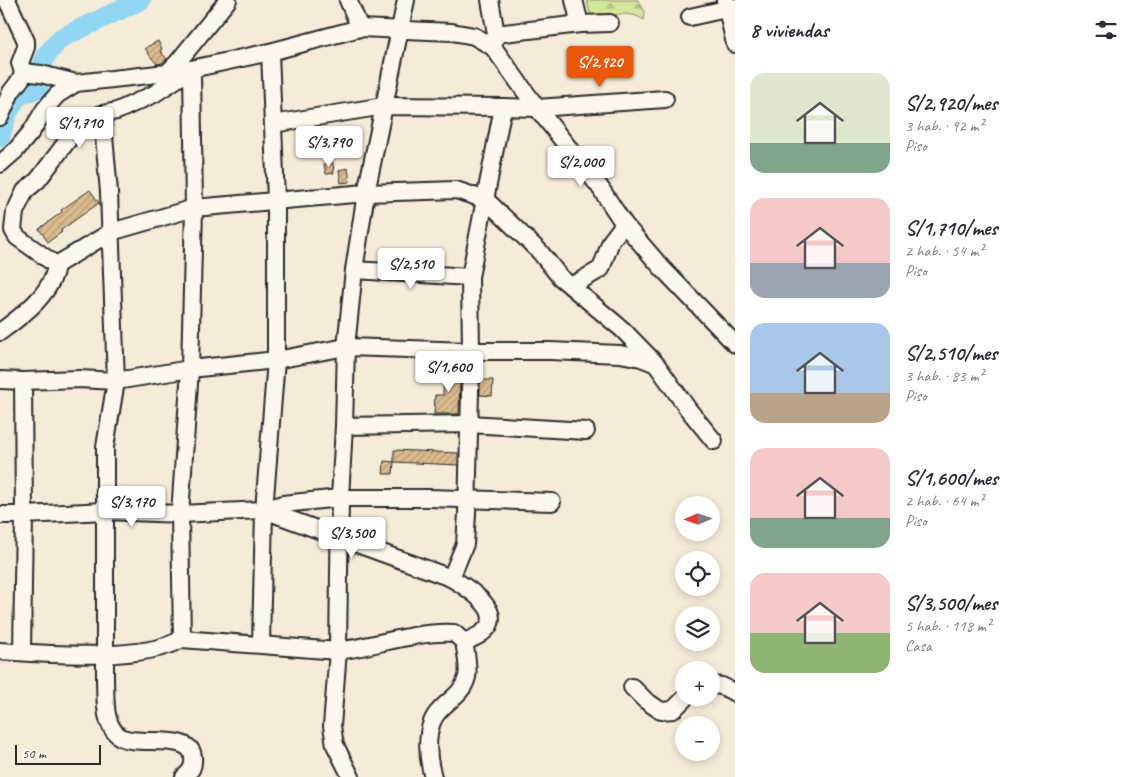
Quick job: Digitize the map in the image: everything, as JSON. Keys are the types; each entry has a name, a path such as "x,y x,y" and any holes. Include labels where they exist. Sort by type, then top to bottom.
{"street":[{"path":"0,117 11,92 21,79 23,72 20,63 26,47 26,41 8,0"},
{"path":"167,73 228,0"},
{"path":"348,0 360,28"},
{"path":"351,777 335,745 332,726 338,651 340,498 346,347 354,270 366,193 406,0"},
{"path":"490,0 494,40 537,108 599,186 624,224 662,268 735,344"},
{"path":"574,0 580,24"},
{"path":"690,17 729,5 735,44"},
{"path":"23,72 41,74 76,83 167,73 270,52 360,28 452,32 494,40 580,24 610,23"},
{"path":"261,644 264,510 276,360 276,200 270,52"},
{"path":"56,264 16,237 13,230 15,212 25,191 38,180 82,124 102,114 117,111 154,94 192,69"},
{"path":"182,638 180,514 190,368 194,208 192,69"},
{"path":"0,164 16,150 31,132 57,94 76,83"},
{"path":"273,124 384,106 537,108 665,99"},
{"path":"451,578 465,544 471,351 470,278 503,107"},
{"path":"102,114 110,192 116,381 105,447 105,654 107,713 109,721 120,737 130,740 178,743 187,746 193,752 194,762 193,769 184,777"},
{"path":"56,264 111,232 194,208 366,193 456,190 486,200 540,252 560,277 623,330 656,364 688,409 714,441"},
{"path":"571,286 601,269 611,240 624,224"},
{"path":"0,332 22,316 50,285 55,273 56,264"},
{"path":"354,270 470,278"},
{"path":"0,380 23,382 79,379 116,381 190,368 276,360 346,347 471,351 550,350 620,354 641,358 656,364"},
{"path":"22,652 23,382"},
{"path":"344,426 469,424 586,431"},
{"path":"0,515 24,516 106,511 180,514 264,510 283,504 340,498 429,498 552,502"},
{"path":"264,510 451,578 478,595 490,613 491,618 485,630 478,637 464,642"},
{"path":"0,651 105,654 170,646 182,638 338,651 362,648 438,632 454,633 464,642 467,676 462,688 438,711 430,724 429,758 433,777"},
{"path":"720,686 735,693"},
{"path":"632,687 660,711 673,710 677,706"}],"green space":[{"path":"587,0 638,0 645,12 644,20 626,14 595,18 590,13"}],"building":[{"path":"158,41 162,49 160,51 167,59 157,64 145,48"},
{"path":"333,163 334,173 326,174 324,164"},
{"path":"348,168 350,182 341,183 339,170"},
{"path":"90,190 99,203 61,230 62,232 48,242 39,229 62,212 61,210"},
{"path":"444,365 458,366 457,377 460,377 459,414 434,414 435,395 443,395"},
{"path":"480,380 493,380 492,396 480,395"},
{"path":"394,450 458,453 458,465 394,462"},
{"path":"384,461 394,462 393,474 383,474"}],"waterway":[{"path":"0,137 7,114 17,97 38,88 40,73 46,55 61,38 141,0"}]}
